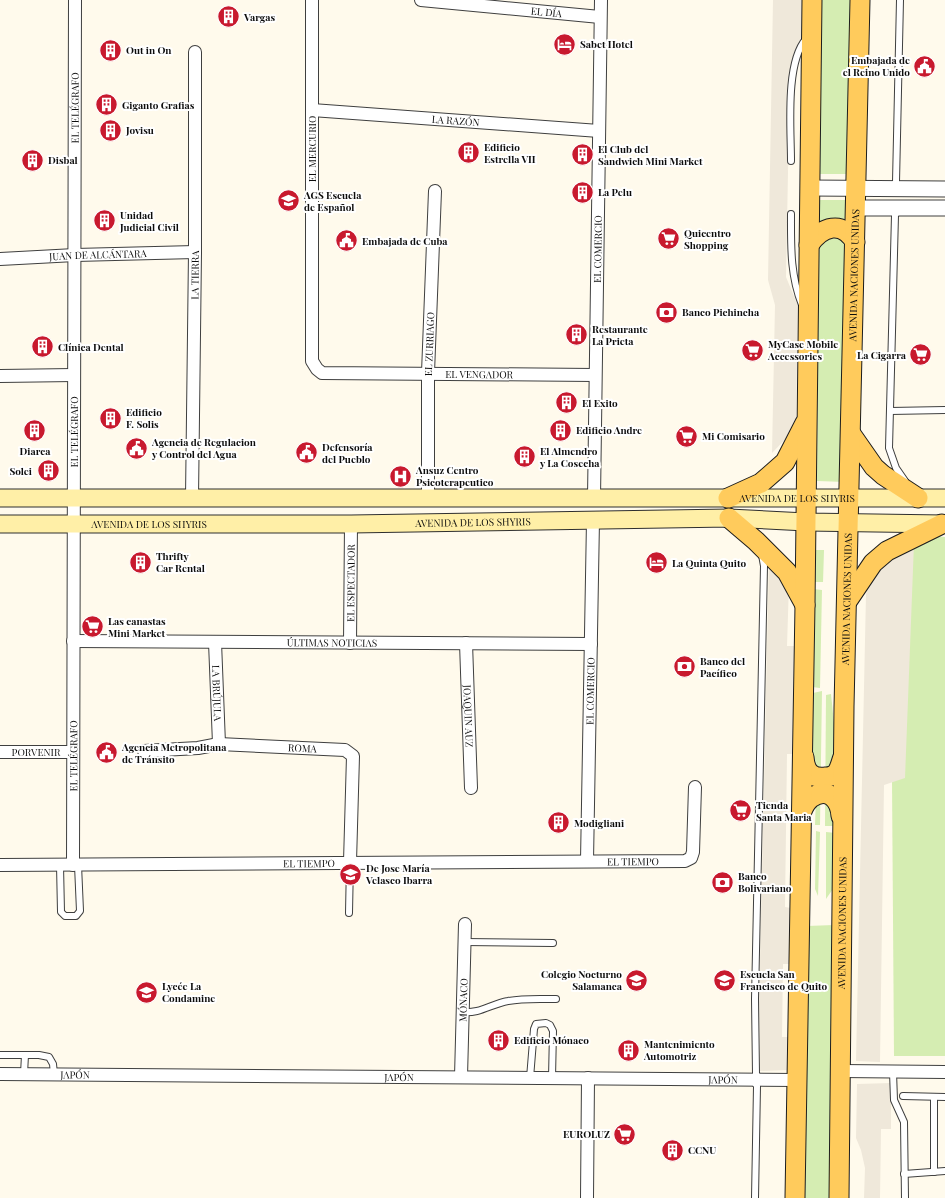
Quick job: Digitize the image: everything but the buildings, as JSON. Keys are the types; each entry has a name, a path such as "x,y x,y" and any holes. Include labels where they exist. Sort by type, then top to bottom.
{"main road":[{"name":"AVENIDA NACIONES UNIDAS","path":"839,1198 844,754 852,434 860,0"},
{"path":"795,1198 803,748 812,2"},
{"path":"809,245 818,233 835,228 844,230 856,242"},
{"path":"728,498 761,483 785,462 807,420"},
{"path":"852,434 874,467 883,476 921,498"},
{"name":"AVENIDA DE LOS SHYRIS","path":"0,498 945,498"},
{"path":"729,518 787,572 805,605"},
{"name":"AVENIDA DE LOS SHYRIS","path":"0,524 73,526 351,524 729,518 806,522 944,524"},
{"path":"848,600 873,563 887,551 944,524"},
{"path":"803,748 805,767 809,773 819,778 831,776 837,773 844,754"},
{"path":"802,811 811,798 819,794 830,795 839,802 843,834"}],"street":[{"name":"EL TELÉGRAFO","path":"75,0 72,752 76,865"},
{"name":"EL MERCURIO","path":"312,0 312,361 317,369"},
{"name":"EL DÍA","path":"421,0 600,17"},
{"name":"EL COMERCIO","path":"594,498 600,0"},
{"name":"LA TIERRA","path":"192,498 196,252 195,52"},
{"name":"LA RAZÓN","path":"312,110 599,131"},
{"path":"810,188 945,188"},
{"name":"EL ZURRIAGO","path":"428,498 428,373 435,191"},
{"path":"856,208 945,208"},
{"name":"JUAN DE ALCÁNTARA","path":"0,259 75,255 196,252"},
{"name":"EL VENGADOR","path":"317,369 322,373 595,375"},
{"path":"0,376 74,375"},
{"name":"EL COMERCIO","path":"587,861 593,520"},
{"name":"EL ESPECTADOR","path":"350,643 351,524"},
{"name":"ÚLTIMAS NOTICIAS","path":"73,641 592,644"},
{"name":"LA BRÚJULA","path":"215,642 218,744"},
{"name":"JOAQUIN AUZ","path":"466,643 471,788"},
{"name":"ROMA","path":"144,751 198,748 218,744 345,750 349,752 353,756 350,862"},
{"name":"PORVENIR","path":"0,752 72,752"},
{"name":"EL TIEMPO","path":"0,865 685,861 690,858 693,852 695,787"},
{"name":"MÓNACO","path":"461,1077 465,924"},
{"path":"840,1071 945,1072"},
{"name":"JAPÓN","path":"0,1074 797,1080"},
{"path":"587,1198 588,1078"}],"lane":[{"path":"890,189 896,182 900,0"},
{"path":"851,56 860,29"},
{"path":"791,161 793,67 801,44 812,34"},
{"path":"900,208 895,215 889,448 891,458 902,478 921,498"},
{"path":"790,214 793,276 809,325"},
{"path":"846,335 853,356"},
{"path":"890,411 945,410"},
{"path":"755,1198 757,1086 755,999 764,566 760,546"},
{"path":"349,913 350,862"},
{"path":"60,865 61,912 65,916 76,916 80,911 76,865"},
{"path":"464,942 553,943"},
{"path":"462,1012 478,1012 510,1000 556,999"},
{"path":"530,1078 534,1029 536,1024 541,1023 550,1025 553,1031 552,1078"},
{"path":"0,1055 49,1057 53,1064 54,1074"},
{"path":"24,1055 24,1074"},
{"path":"893,1072 894,1100 904,1122 905,1198"},
{"path":"903,1096 945,1097"},
{"path":"934,1097 934,1172"},
{"path":"904,1174 945,1171"}],"green space":[{"path":"817,0 860,0 855,174 813,174"},
{"path":"819,200 848,200 845,482 817,481"},
{"path":"933,536 945,537 945,1056 894,1056 892,781 894,552"},
{"path":"816,550 824,550 823,582 815,582"},
{"path":"813,589 822,590 820,688 812,687"},
{"path":"822,691 820,825 815,825 817,767 810,746 813,693"},
{"path":"831,694 836,743 835,826 825,826 826,695"},
{"path":"816,831 820,832 818,896 815,889"},
{"path":"826,832 836,833 835,886 826,899"},
{"path":"834,925 830,1198 803,1198 807,926"}],"shaded area":[{"path":"773,0 802,0 802,37 790,68 786,277 798,306 796,428 772,453 775,305 768,280"},
{"path":"914,543 905,778 884,785 880,1062 856,1061 866,594 870,580 894,552"},
{"path":"769,561 789,584 787,646 794,646 793,754 787,754 785,907 791,908 791,964 783,964 782,1037 789,1037 788,1070 760,1071 759,1002"},
{"path":"891,1083 891,1129 881,1129 880,1198 864,1198 865,1168 861,1150 856,1138 857,1084"}],"place":[{"name":"Vargas","path":"229,17"},
{"name":"Sabet Hotel","path":"564,44"},
{"name":"Out in On","path":"110,50"},
{"name":"Embajada de el Reino Unido","path":"925,66"},
{"name":"Giganto Grafias","path":"106,105"},
{"name":"Jovisu","path":"111,130"},
{"name":"Edificio Estrella VII","path":"469,153"},
{"name":"El Club del Sandwich Mini Market","path":"583,155"},
{"name":"Disbal","path":"32,160"},
{"name":"La Pelu","path":"582,192"},
{"name":"AGS Escuela de Español","path":"289,201"},
{"name":"Unidad Judicial Civil","path":"105,221"},
{"name":"Quicentro Shopping","path":"669,239"},
{"name":"Embajada de Cuba","path":"346,241"},
{"name":"Banco Pichincha","path":"666,312"},
{"name":"Restaurante La Prieta","path":"577,335"},
{"name":"Clínica Dental","path":"42,347"},
{"name":"MyCase Mobile Accessories","path":"753,350"},
{"name":"La Cigarra","path":"921,355"},
{"name":"El Exito","path":"566,403"},
{"name":"Edificio F. Solis","path":"111,418"},
{"name":"Edificio Andre","path":"561,430"},
{"name":"Diarca","path":"35,431"},
{"name":"Mi Comisario","path":"686,436"},
{"name":"Agencia de Regulacion y Control del Agua","path":"137,448"},
{"name":"Defensoría del Pueblo","path":"306,453"},
{"name":"El Almendro y La Cosecha","path":"524,457"},
{"name":"Solei","path":"48,471"},
{"name":"Ansuz Centro Psicoterapeutico","path":"400,476"},
{"name":"Thrifty Car Rental","path":"141,562"},
{"name":"La Quinta Quito","path":"656,563"},
{"name":"Las canastas Mini Market","path":"92,627"},
{"name":"Banco del Pacífico","path":"684,667"},
{"name":"Agencia Metropolitana de Tránsito","path":"106,753"},
{"name":"Tienda Santa Maria","path":"740,811"},
{"name":"Modigliani","path":"558,823"},
{"name":"De Jose María Velasco Ibarra","path":"351,874"},
{"name":"Banco Bolivariano","path":"723,882"},
{"name":"Colegio Nocturno Salamanca","path":"637,980"},
{"name":"Escuela San Francisco de Quito","path":"725,980"},
{"name":"Lycée La Condamine","path":"147,992"},
{"name":"Edificio Mónaco","path":"498,1040"},
{"name":"Mantenimiento Automotriz","path":"629,1050"},
{"name":"EUROLUZ","path":"625,1134"},
{"name":"CCNU","path":"673,1150"}]}
